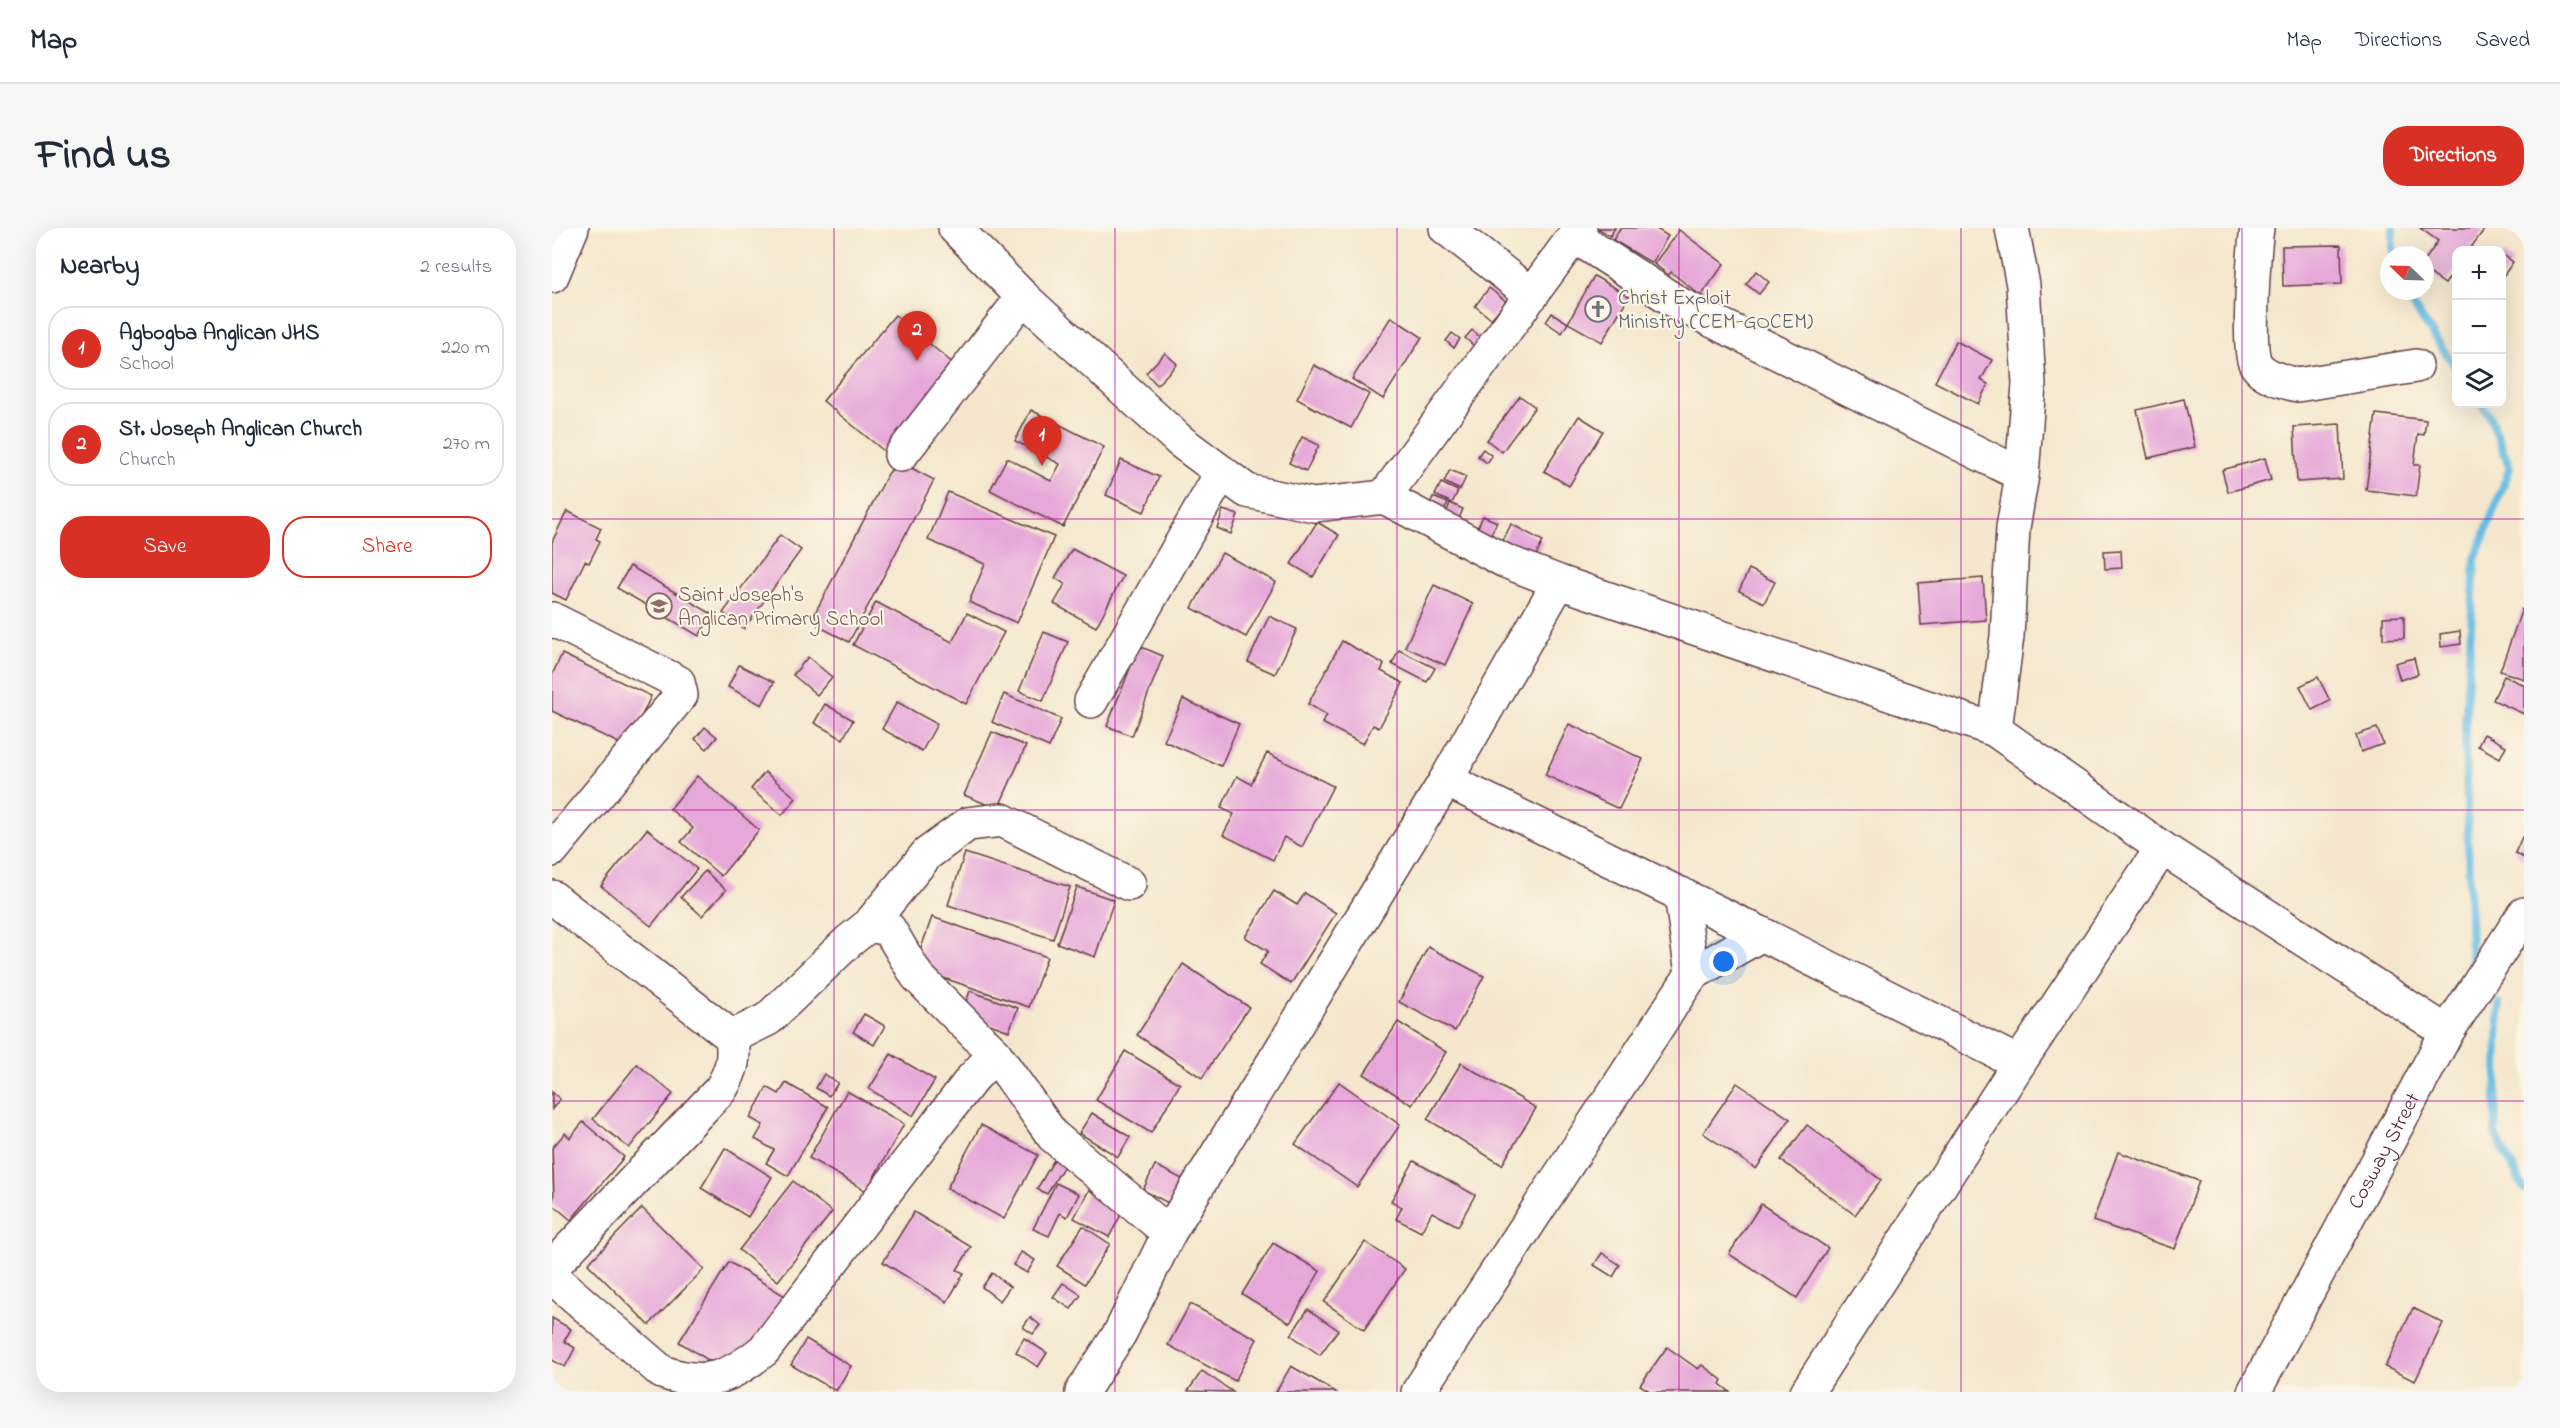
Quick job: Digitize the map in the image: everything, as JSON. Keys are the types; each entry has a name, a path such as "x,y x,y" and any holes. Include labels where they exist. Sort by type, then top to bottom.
{"street":[{"path":"552,276 572,228"},
{"path":"956,228 1023,297 1180,441 1246,491 1314,505 1384,497 1505,561 1559,582 1995,730 2162,848 2447,1032"},
{"path":"1446,228 1533,295"},
{"path":"1995,730 2007,636 2013,528 2022,475 2029,384 2023,285 2012,228"},
{"path":"2258,228 2252,329 2254,360 2262,371 2282,381 2297,385 2416,366"},
{"path":"1384,497 1577,232 1681,305 2022,475"},
{"path":"901,455 1023,297"},
{"path":"1091,701 1222,472"},
{"path":"1082,1392 1120,1333 1169,1233 1446,780 1559,582"},
{"path":"552,619 678,682 682,689 681,694 552,850"},
{"path":"1446,780 1762,934 2019,1063"},
{"path":"732,1037 768,1019 849,941 869,925 927,854 968,824 1002,820 1129,884"},
{"path":"1807,1392 2019,1063 2162,848"},
{"path":"1681,894 1692,974"},
{"path":"552,897 732,1037"},
{"name":"Cosway Street","path":"2254,1392 2447,1032 2524,914"},
{"path":"869,925 889,929 917,976 995,1054 1053,1136 1169,1233"},
{"path":"1418,1392 1692,974 1762,934"},
{"path":"552,1267 721,1089 733,1070 732,1037"},
{"path":"552,1277 657,1387 685,1380 711,1379 741,1369 764,1350 971,1080 995,1054"}],"building":[{"path":"1597,228 1615,228 1610,236"},
{"path":"1620,228 1655,228 1668,236 1652,263 1613,240"},
{"path":"2420,228 2481,228 2484,230 2472,246 2452,246 2452,274 2445,284 2434,276 2434,247 2438,241"},
{"path":"1679,230 1724,264 1701,296 1671,272 1669,275 1654,264"},
{"path":"2341,245 2342,284 2283,286 2282,246"},
{"path":"2506,257 2513,262 2506,272"},
{"path":"1756,271 1769,282 1759,294 1746,284"},
{"name":"Christ Exploit Ministry (CEM-GOCEM)","path":"1594,276 1629,296 1602,342 1568,323"},
{"path":"1489,288 1506,301 1491,319 1475,306"},
{"path":"1552,313 1568,323 1562,333 1546,322"},
{"path":"895,315 955,365 884,451 823,401"},
{"path":"1391,317 1422,337 1383,399 1352,379"},
{"path":"1472,330 1481,338 1474,346 1465,338"},
{"path":"1452,333 1460,339 1454,348 1446,341"},
{"path":"1956,341 1992,360 1981,380 1988,384 1978,404 1935,382"},
{"path":"1165,353 1177,364 1157,385 1146,373"},
{"path":"1314,365 1369,394 1351,428 1297,399"},
{"path":"1520,396 1535,407 1502,452 1487,440"},
{"path":"2184,399 2195,447 2148,458 2137,410"},
{"path":"1031,410 1104,447 1063,527 990,490 1007,458 1051,481 1060,464 1015,441"},
{"path":"2376,414 2426,420 2424,435 2418,434 2414,465 2420,465 2416,496 2366,490"},
{"path":"1579,416 1603,431 1569,486 1544,471"},
{"path":"2340,424 2343,479 2297,482 2294,427"},
{"path":"1302,437 1319,445 1306,471 1289,463"},
{"path":"1483,449 1492,456 1487,463 1478,456"},
{"path":"2265,458 2271,480 2228,492 2222,470"},
{"path":"1121,460 1159,477 1144,512 1106,495"},
{"path":"904,464 934,480 849,642 820,627 815,622 815,613 888,474 893,468"},
{"path":"1450,470 1466,477 1460,490 1444,482"},
{"path":"1441,483 1458,491 1452,503 1435,495"},
{"path":"948,492 1054,537 1017,623 969,602 985,564 928,540"},
{"path":"1433,497 1448,503 1440,520 1426,514"},
{"path":"1450,503 1463,509 1456,525 1444,520"},
{"path":"1223,510 1238,515 1231,534 1217,528"},
{"path":"567,511 601,528 596,539 600,541 589,563 585,561 566,600 552,593 552,542"},
{"path":"1483,516 1497,522 1486,544 1473,538"},
{"path":"1317,522 1339,535 1313,577 1291,564"},
{"path":"1511,524 1543,541 1532,564 1500,547"},
{"path":"780,535 801,550 744,629 723,613"},
{"path":"1072,549 1123,576 1096,627 1054,604 1065,584 1055,578"},
{"path":"2121,550 2122,568 2105,569 2104,551"},
{"path":"1222,553 1276,582 1246,637 1192,608"},
{"path":"630,566 712,614 699,636 617,588"},
{"path":"1749,569 1775,582 1764,603 1739,591"},
{"path":"1983,578 1986,620 1921,625 1918,583"},
{"path":"1434,585 1473,604 1445,665 1405,647"},
{"path":"876,602 952,642 967,613 1004,632 966,704 853,645"},
{"path":"2522,609 2524,610 2524,679 2500,671"},
{"path":"1269,616 1297,629 1275,674 1248,662"},
{"path":"2404,616 2404,638 2383,639 2383,617"},
{"path":"2460,631 2461,644 2441,647 2440,634"},
{"path":"1044,632 1068,642 1043,701 1019,691"},
{"path":"1342,641 1384,664 1381,671 1403,683 1379,728 1373,725 1363,744 1322,723 1327,715 1308,704"},
{"path":"1139,646 1163,656 1132,736 1107,726"},
{"path":"1399,650 1435,668 1427,682 1392,664"},
{"path":"562,654 651,696 627,747 552,711 552,675"},
{"path":"808,657 832,677 817,695 793,675"},
{"path":"2414,658 2418,674 2400,680 2395,663"},
{"path":"739,665 774,682 762,705 728,687"},
{"path":"2504,676 2524,685 2524,714 2493,700"},
{"path":"2318,677 2330,701 2312,710 2300,686"},
{"path":"1004,694 1061,719 1049,747 992,722"},
{"path":"1183,699 1239,724 1221,766 1164,741"},
{"path":"897,702 937,724 922,751 882,729"},
{"path":"825,704 853,720 843,739 814,723"},
{"path":"1569,724 1643,759 1619,809 1545,775"},
{"path":"705,727 717,737 707,749 695,739"},
{"path":"2377,728 2383,744 2361,752 2356,735"},
{"path":"992,732 1026,746 998,809 964,795"},
{"path":"2484,734 2506,746 2500,758 2478,746"},
{"path":"1267,753 1333,786 1302,847 1284,837 1273,860 1223,835 1234,814 1221,808 1237,776 1251,784"},
{"path":"765,772 796,798 782,815 751,789"},
{"path":"697,776 759,830 721,876 681,842 693,828 670,809"},
{"path":"647,829 697,869 651,926 601,886"},
{"path":"2522,837 2524,838 2524,858 2515,853"},
{"path":"965,853 1070,887 1053,939 948,905"},
{"path":"705,871 726,890 702,916 681,897"},
{"path":"1077,887 1114,900 1095,957 1057,943"},
{"path":"1274,891 1297,905 1305,893 1336,913 1291,984 1260,964 1268,951 1245,937"},
{"path":"932,917 1047,957 1029,1007 914,968"},
{"path":"1428,947 1484,976 1455,1031 1399,1002"},
{"path":"1183,964 1249,1007 1202,1078 1137,1035"},
{"path":"970,991 1018,1008 1009,1031 962,1014"},
{"path":"864,1014 885,1026 874,1045 853,1032"},
{"path":"1398,1022 1446,1052 1412,1105 1364,1074"},
{"path":"1125,1051 1180,1084 1151,1133 1096,1100"},
{"path":"891,1054 935,1080 913,1116 869,1089"},
{"path":"1461,1063 1536,1108 1502,1165 1427,1119"},
{"path":"637,1064 673,1094 629,1148 593,1119"},
{"path":"824,1074 838,1083 829,1096 816,1088"},
{"path":"1339,1082 1400,1125 1357,1187 1295,1144"},
{"path":"786,1083 828,1107 788,1176 766,1163 774,1150 755,1139 763,1125 750,1118 767,1087 779,1094"},
{"path":"1737,1083 1790,1119 1756,1169 1703,1133"},
{"path":"847,1091 904,1124 866,1191 809,1158"},
{"path":"552,1092 560,1099 552,1109"},
{"path":"1092,1113 1130,1137 1118,1157 1079,1133"},
{"path":"583,1122 624,1157 571,1220 552,1204 554,1197 552,1148 565,1133 570,1138"},
{"path":"981,1125 1038,1155 1004,1219 947,1188"},
{"path":"1807,1125 1881,1180 1855,1215 1781,1160"},
{"path":"725,1148 772,1177 748,1217 701,1188"},
{"path":"2118,1152 2199,1181 2175,1249 2093,1221"},
{"path":"1055,1158 1065,1164 1047,1194 1037,1189"},
{"path":"1414,1161 1475,1195 1458,1226 1432,1212 1421,1232 1396,1219 1402,1207 1391,1201"},
{"path":"1155,1165 1186,1181 1174,1206 1143,1190"},
{"path":"793,1181 832,1212 778,1281 739,1250"},
{"path":"1056,1183 1079,1194 1067,1217 1060,1213 1049,1236 1033,1229"},
{"path":"1089,1190 1124,1209 1109,1237 1074,1218"},
{"path":"1761,1204 1828,1248 1797,1298 1729,1254"},
{"path":"642,1208 704,1269 649,1325 588,1264"},
{"path":"914,1212 971,1247 957,1270 964,1273 947,1302 883,1262"},
{"path":"1083,1226 1110,1244 1085,1284 1057,1266"},
{"path":"1365,1242 1405,1269 1364,1330 1324,1302"},
{"path":"1273,1243 1320,1271 1290,1323 1242,1294"},
{"path":"1021,1252 1035,1260 1027,1273 1013,1265"},
{"path":"1602,1253 1620,1265 1613,1277 1594,1265"},
{"path":"729,1262 785,1296 747,1357 724,1370 679,1342"},
{"path":"992,1273 1010,1287 1000,1301 982,1287"},
{"path":"1063,1283 1081,1295 1071,1309 1053,1297"},
{"path":"1190,1304 1257,1339 1235,1381 1168,1345"},
{"path":"2413,1308 2443,1323 2415,1381 2385,1367"},
{"path":"1308,1309 1338,1330 1320,1355 1291,1335"},
{"path":"1030,1317 1040,1325 1033,1334 1023,1327"},
{"path":"552,1318 571,1329 564,1341 575,1348 565,1367 552,1360"},
{"path":"1024,1338 1047,1353 1038,1367 1016,1352"},
{"path":"806,1339 851,1366 836,1391 791,1365"},
{"path":"1667,1347 1698,1369 1702,1365 1722,1380 1720,1384 1730,1392 1651,1392 1640,1385"},
{"path":"1291,1366 1336,1392 1276,1392"},
{"path":"1202,1371 1233,1392 1188,1391"}],"waterway":[{"path":"2393,228 2393,246"},
{"path":"2409,300 2452,362"},
{"path":"2471,958 2465,728 2475,559 2510,468 2489,415 2484,408"},
{"path":"2499,1004 2495,1133 2524,1189"}],"place":[{"name":"Christ Exploit Ministry (CEM-GOCEM)","path":"1598,309"},
{"name":"St. Joseph Anglican Church","path":"917,361"},
{"name":"Agbogba Anglican JHS","path":"1042,466"},
{"name":"Saint Joseph's Anglican Primary School","path":"659,606"}]}
